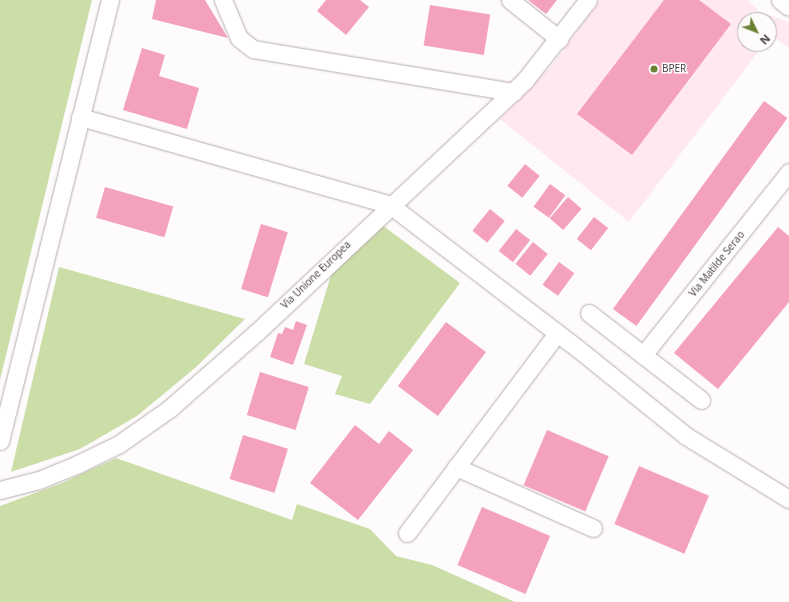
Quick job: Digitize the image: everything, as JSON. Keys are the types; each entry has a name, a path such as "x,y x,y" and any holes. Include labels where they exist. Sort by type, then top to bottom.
{"street":[{"path":"0,441 110,0"},
{"path":"223,0 239,38 253,49 513,92"},
{"path":"510,0 559,39"},
{"name":"Via Unione Europea","path":"0,490 39,480 78,464 119,444 170,409 257,332 390,205 513,92 559,39 588,0"},
{"path":"780,0 789,7"},
{"path":"80,117 390,205 577,348 686,436 789,499"},
{"name":"Via Matilde Serao","path":"643,355 788,177"},
{"path":"589,313 701,400"},
{"path":"407,533 557,333"},
{"path":"456,467 593,528"}],"shaded area":[{"path":"600,0 748,0 760,12 737,12 737,52 758,52 629,222 500,119 551,66"},
{"path":"777,18 789,22 789,48 777,39"}],"green space":[{"path":"0,0 92,0 0,380"},
{"path":"382,225 460,283 370,404 335,394 342,376 304,364 332,272"},
{"path":"59,267 245,319 195,368 137,416 80,449 11,472"},
{"path":"116,458 292,520 297,504 370,529 396,556 432,565 515,602 0,602 0,506 62,483"}],"building":[{"path":"156,0 205,0 228,38 152,19"},
{"path":"326,0 360,0 369,7 346,35 317,11"},
{"path":"528,0 557,0 546,14"},
{"name":"BPER","path":"664,0 699,0 731,24 632,155 577,114"},
{"path":"430,5 490,15 484,55 424,45"},
{"path":"142,48 165,55 159,76 199,88 187,129 123,110"},
{"path":"764,101 787,118 636,326 613,309"},
{"path":"525,164 540,176 522,198 507,186"},
{"path":"550,184 565,195 549,218 534,207"},
{"path":"105,187 173,207 164,237 96,218"},
{"path":"568,197 582,209 563,230 550,218"},
{"path":"490,209 505,221 487,243 472,231"},
{"path":"594,217 608,228 591,250 577,239"},
{"path":"261,224 288,232 268,297 241,289"},
{"path":"778,227 789,236 789,302 718,389 674,353"},
{"path":"516,229 530,240 513,262 499,251"},
{"path":"533,242 548,254 530,276 515,264"},
{"path":"559,262 574,273 558,296 543,285"},
{"path":"296,321 307,325 293,365 270,357 278,333 282,334 285,327 293,330"},
{"path":"446,322 486,352 438,416 398,386"},
{"path":"260,372 309,387 296,430 247,415"},
{"path":"355,425 379,444 389,431 413,450 358,520 310,483"},
{"path":"547,430 609,456 585,511 524,485"},
{"path":"243,435 288,449 274,493 230,479"},
{"path":"639,466 709,496 684,554 614,524"},
{"path":"482,507 550,536 526,594 457,565"}],"place":[{"name":"BPER","path":"654,69"}]}
